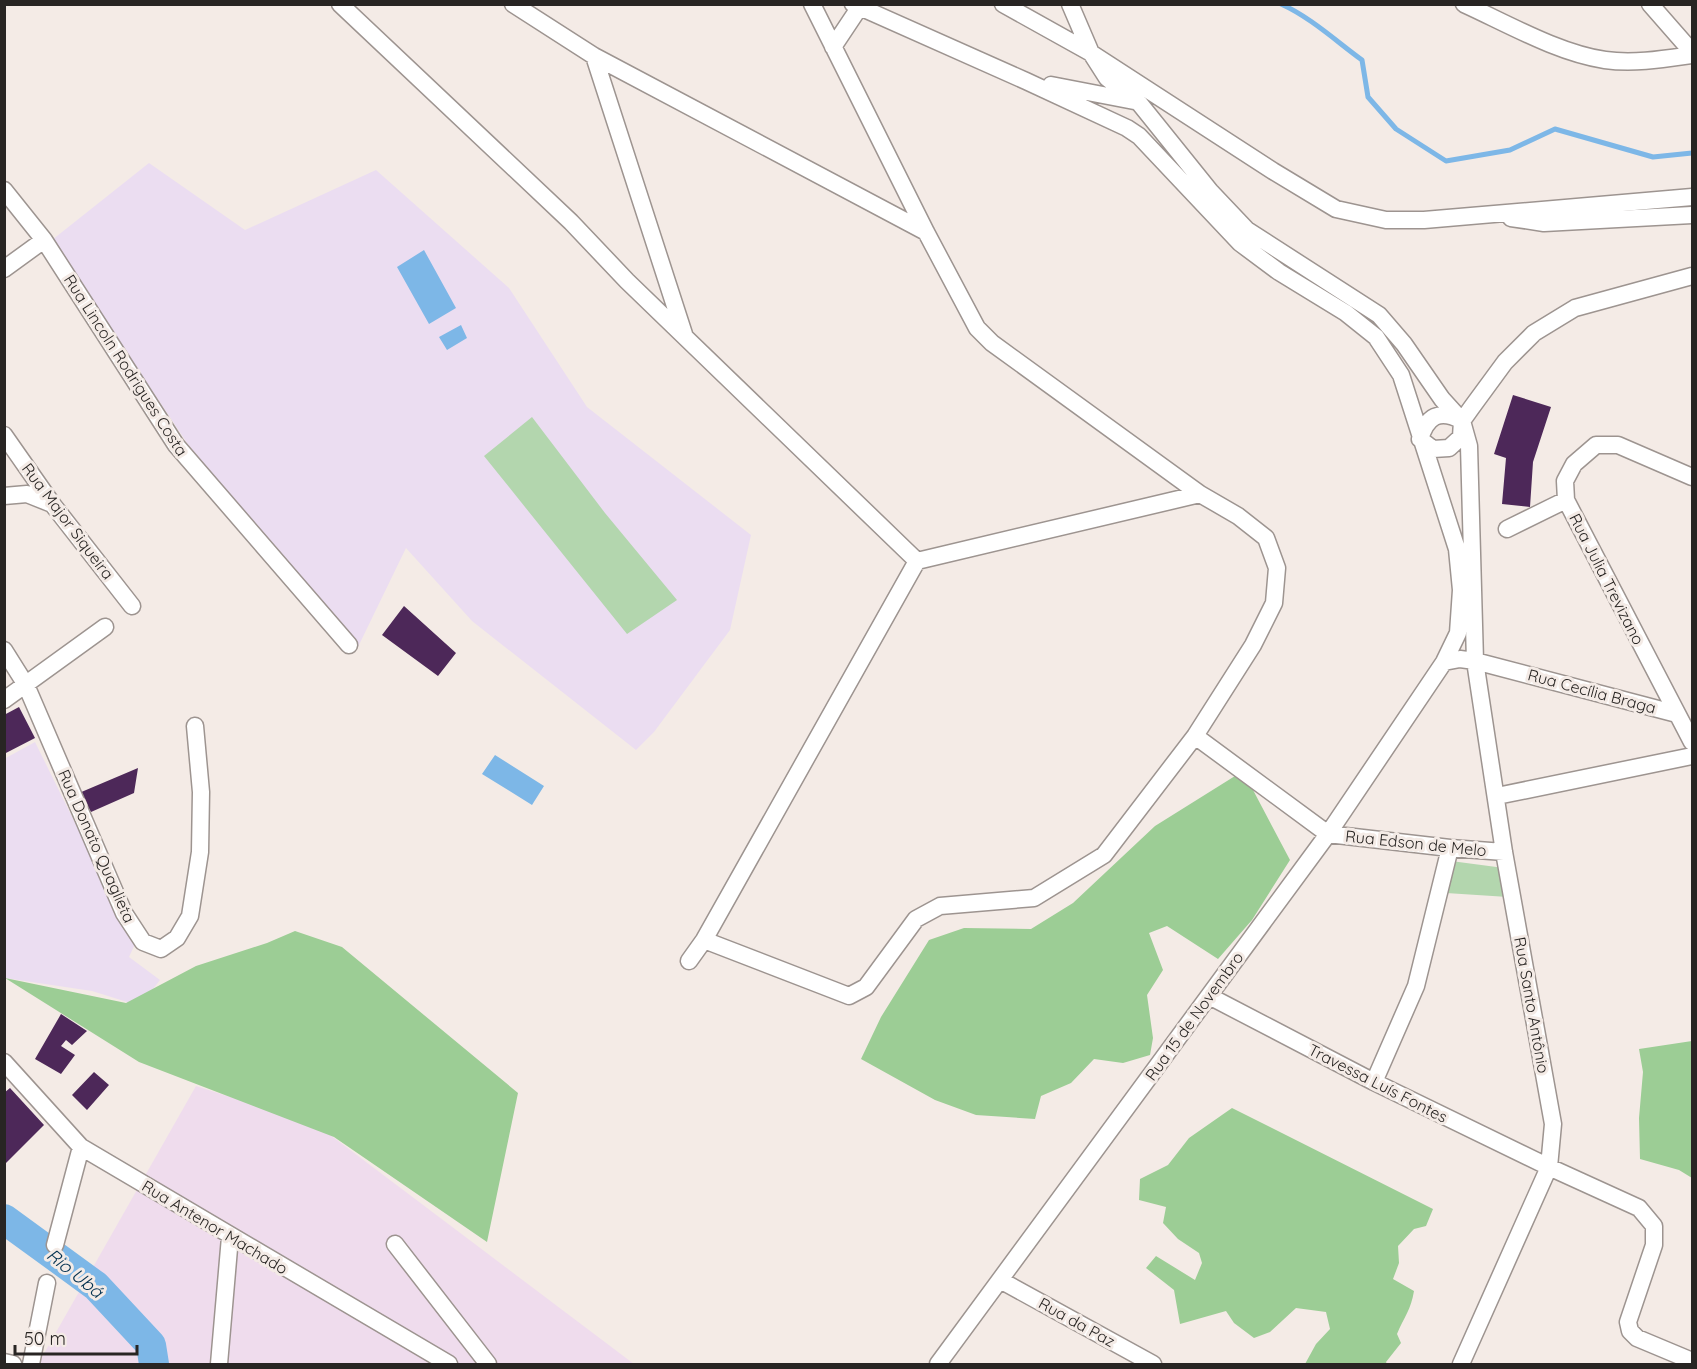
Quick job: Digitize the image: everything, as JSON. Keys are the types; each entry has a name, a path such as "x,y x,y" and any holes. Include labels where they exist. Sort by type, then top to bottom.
{"street":[{"path":"340,4 572,222 627,281 917,561"},
{"path":"513,4 594,56 926,232"},
{"path":"704,940 849,996 866,987 916,919 940,906 1034,898 1104,855 1195,736 1258,634 1274,603 1277,568 1266,538 1238,516 1200,494 992,343 977,328 926,232 812,4"},
{"path":"1003,4 1091,53 1336,209 1386,220 1424,220 1692,197"},
{"path":"1070,4 1091,53 1107,78 1143,108 1210,191 1247,230 1379,315 1404,344 1442,399 1462,421"},
{"path":"1464,4 1544,41 1605,60 1655,61 1692,54 1650,4"},
{"path":"833,47 856,6 1127,128 1138,127 1142,124 1143,108"},
{"path":"594,56 685,337"},
{"path":"1107,78 1116,114 1127,128"},
{"path":"1026,81 1127,99 1143,108"},
{"name":"Rua 15 de Novembro","path":"938,1365 1328,834 1444,662 1458,633 1461,590 1457,549 1401,375 1376,337 1346,313 1279,272 1240,243 1139,136 1127,128"},
{"name":"Rua Lincoln Rodrigues Costa","path":"4,190 44,240 176,445 349,645"},
{"path":"1482,214 1544,223 1692,215"},
{"path":"4,269 44,240"},
{"path":"1462,421 1449,414 1435,416 1424,425 1420,439 1433,449 1449,448 1461,437 1462,421 1505,362 1534,333 1575,308 1692,276"},
{"name":"Rua Santo Antônio","path":"1461,1365 1549,1167 1553,1124 1504,852 1475,661 1469,446 1462,421"},
{"name":"Rua Major Siqueira","path":"4,435 53,505 132,606"},
{"name":"Rua Julia Trevizano","path":"1677,714 1566,501 1565,481 1574,464 1596,445 1618,445 1692,477"},
{"path":"4,496 27,494 53,505"},
{"path":"690,962 917,561 1200,494"},
{"path":"1507,529 1566,501"},
{"path":"4,700 105,627"},
{"name":"Rua Donato Quaglieta","path":"4,650 26,685 124,913 143,942 161,949 177,939 190,916 200,852 201,792 195,726"},
{"path":"1444,662 1460,659 1475,661"},
{"name":"Rua Cecília Braga","path":"1475,661 1677,714 1692,742"},
{"path":"1195,736 1328,834"},
{"path":"1497,796 1692,756"},
{"name":"Rua Edson de Melo","path":"1328,834 1504,852"},
{"path":"1374,1082 1416,987 1450,848"},
{"name":"Travessa Luís Fontes","path":"1209,996 1374,1082 1639,1208 1654,1226 1654,1245 1628,1322 1630,1331 1637,1338 1692,1361"},
{"name":"Rua Antenor Machado","path":"4,1062 81,1147 449,1365"},
{"path":"56,1245 81,1147"},
{"path":"219,1365 230,1237"},
{"path":"395,1244 488,1365"},
{"name":"Rua da Paz","path":"1000,1280 1153,1365"},
{"path":"31,1365 46,1284"},
{"path":"4,1362 13,1365"}],"shaded area":[{"path":"149,163 245,230 376,170 509,288 587,407 751,535 730,630 654,732 636,750 472,621 406,548 357,649 187,443 52,240"},
{"path":"35,742 135,944 129,957 160,980 140,1006 92,991 5,978 4,759"},
{"path":"196,1086 317,1125 634,1364 38,1364"}],"green space":[{"path":"532,417 605,513 677,600 627,634 484,456"},
{"path":"1243,771 1290,860 1252,920 1218,959 1167,926 1149,933 1163,970 1147,995 1153,1038 1150,1055 1123,1063 1094,1059 1071,1083 1041,1096 1035,1119 976,1115 935,1100 861,1059 881,1017 929,940 964,928 1031,929 1073,903 1155,826"},
{"path":"1451,861 1504,868 1508,897 1446,893"},
{"path":"295,931 342,947 518,1093 487,1242 334,1137 139,1062 5,978 126,1003 196,966 267,943"},
{"path":"1692,1041 1692,1178 1679,1170 1640,1159 1639,1118 1643,1072 1639,1049"},
{"path":"1232,1108 1433,1209 1426,1226 1414,1229 1398,1246 1399,1263 1393,1279 1414,1291 1397,1334 1401,1343 1386,1362 1387,1364 1305,1364 1316,1344 1330,1329 1326,1312 1296,1308 1270,1332 1254,1338 1234,1323 1226,1311 1180,1324 1174,1290 1146,1268 1156,1256 1195,1280 1202,1263 1199,1253 1178,1239 1163,1223 1166,1207 1139,1200 1140,1179 1168,1165 1189,1138"}],"water":[{"path":"424,250 456,308 429,324 397,267"},
{"path":"461,325 467,338 447,350 439,337"},
{"path":"495,755 544,786 532,805 482,774"}],"building":[{"path":"1513,395 1551,407 1533,462 1530,507 1502,504 1506,458 1494,454"},
{"path":"404,606 456,653 438,676 382,635"},
{"path":"19,707 35,738 4,754 4,715"},
{"path":"138,768 134,793 91,812 79,793"},
{"path":"61,1014 87,1031 72,1045 66,1040 61,1046 75,1055 61,1074 35,1059"},
{"path":"94,1072 109,1085 87,1110 72,1095"},
{"path":"10,1088 44,1125 4,1165 4,1093"}],"waterway":[{"path":"1281,4 1313,22 1362,60 1368,97 1396,129 1446,161 1510,150 1555,129 1653,157 1692,153"},
{"name":"Rio Ubá","path":"4,1219 96,1286 151,1345 154,1364"}]}
